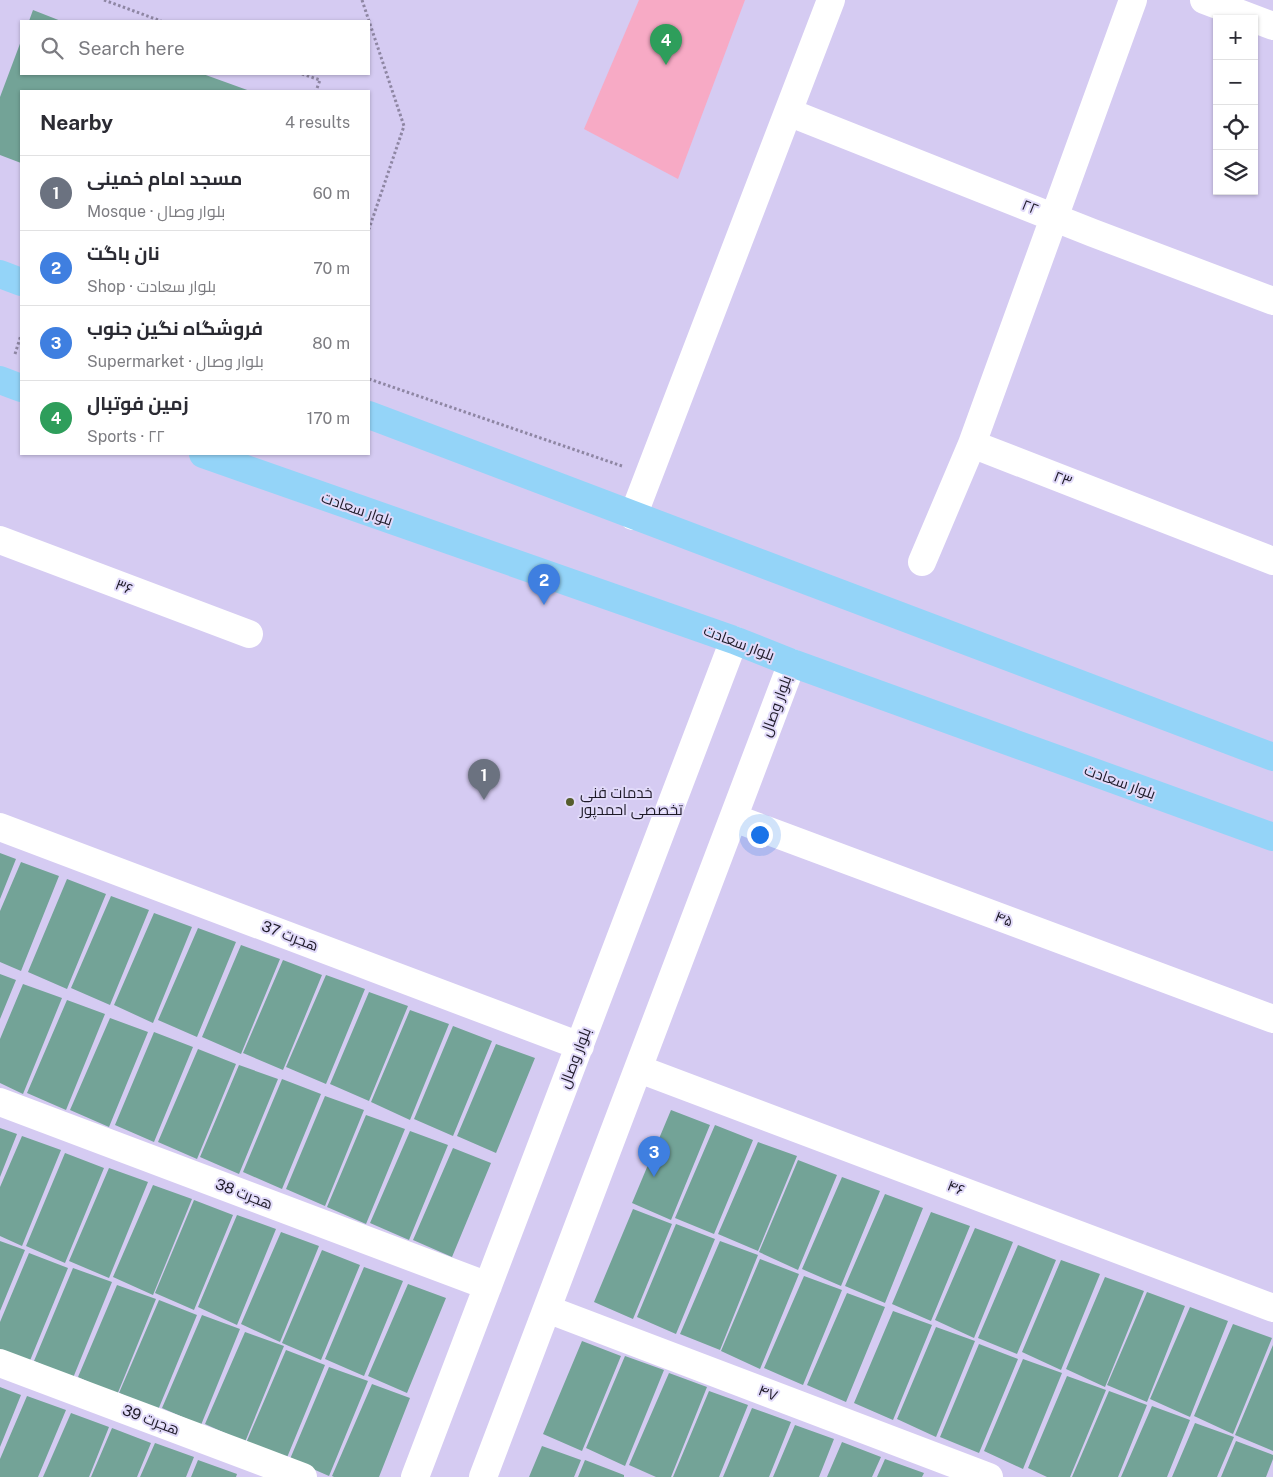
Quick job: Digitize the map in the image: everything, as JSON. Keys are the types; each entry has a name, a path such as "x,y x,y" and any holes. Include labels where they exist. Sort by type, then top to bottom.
{"main road":[{"path":"0,274 20,282"},
{"path":"0,380 20,388"},
{"path":"370,415 1273,757"},
{"name":"بلوار سعادت","path":"207,455 734,640 792,663 1273,837"}],"street":[{"path":"633,516 831,0"},
{"path":"922,562 972,444 1132,0"},
{"path":"1204,0 1273,26"},
{"name":"۲۲","path":"788,112 1273,301"},
{"name":"۲۳","path":"972,444 1273,561"},
{"name":"۳۶","path":"0,540 249,634"},
{"name":"بلوار وصال","path":"415,1477 734,640"},
{"name":"بلوار وصال","path":"483,1477 792,663"},
{"name":"۴۵","path":"734,818 1273,1019"},
{"name":"هجرت 37","path":"0,827 580,1046"},
{"name":"۴۶","path":"639,1069 1273,1308"},
{"name":"هجرت 38","path":"0,1102 488,1286"},
{"name":"۴۷","path":"547,1308 989,1477"},
{"name":"هجرت 39","path":"0,1363 303,1477"}],"path":[{"path":"104,0 158,20"},
{"path":"362,0 369,20"},
{"path":"370,24 404,126 370,227"},
{"path":"305,75 320,80 316,90"},
{"path":"370,379 648,476"}],"shaded area":[{"path":"639,0 745,0 678,179 584,129"}],"building":[{"path":"33,10 58,20 29,20"},
{"path":"20,44 20,75 206,75 247,90 20,90 20,163 0,155 0,97"},
{"path":"0,853 16,859 0,899"},
{"path":"21,862 59,876 21,971 0,962 0,911"},
{"path":"67,879 106,894 67,989 28,972"},
{"path":"111,896 149,910 110,1005 71,988"},
{"path":"154,913 192,927 153,1023 114,1005"},
{"path":"198,928 236,942 197,1037 158,1020"},
{"path":"241,945 280,959 241,1054 202,1037"},
{"path":"283,960 322,975 283,1070 243,1053"},
{"path":"0,974 16,980 0,1019"},
{"path":"326,975 365,989 326,1084 286,1067"},
{"path":"23,984 62,998 23,1094 0,1083 0,1039"},
{"path":"369,992 408,1006 369,1101 330,1084"},
{"path":"67,1000 105,1014 66,1110 27,1093"},
{"path":"410,1010 449,1024 410,1120 371,1102"},
{"path":"110,1018 148,1032 109,1127 70,1110"},
{"path":"453,1026 492,1041 453,1136 414,1119"},
{"path":"154,1032 193,1047 154,1142 115,1125"},
{"path":"496,1044 535,1058 496,1153 457,1136"},
{"path":"198,1049 236,1064 197,1159 158,1142"},
{"path":"239,1065 278,1079 239,1174 200,1157"},
{"path":"282,1079 321,1094 282,1189 243,1172"},
{"path":"325,1096 364,1110 325,1206 286,1189"},
{"path":"671,1110 710,1125 671,1220 632,1203"},
{"path":"366,1115 405,1129 366,1224 327,1207"},
{"path":"715,1125 753,1140 714,1234 675,1218"},
{"path":"0,1128 17,1134 0,1177"},
{"path":"410,1131 448,1145 409,1240 370,1223"},
{"path":"22,1136 61,1150 22,1246 0,1236 0,1187"},
{"path":"758,1142 797,1156 758,1251 718,1234"},
{"path":"453,1148 491,1163 452,1257 413,1240"},
{"path":"65,1153 104,1168 65,1263 26,1246"},
{"path":"798,1160 837,1175 798,1270 759,1252"},
{"path":"109,1168 148,1182 109,1278 69,1261"},
{"path":"842,1177 880,1191 841,1286 802,1269"},
{"path":"153,1185 192,1199 153,1295 113,1277"},
{"path":"885,1194 923,1208 885,1303 845,1286"},
{"path":"194,1200 233,1215 194,1310 155,1293"},
{"path":"633,1209 672,1224 633,1319 594,1302"},
{"path":"931,1212 970,1226 931,1321 892,1304"},
{"path":"237,1215 276,1229 237,1325 198,1307"},
{"path":"676,1224 715,1239 676,1334 637,1317"},
{"path":"975,1228 1013,1242 974,1338 935,1320"},
{"path":"281,1232 319,1246 280,1342 241,1324"},
{"path":"0,1241 25,1250 0,1311"},
{"path":"720,1241 758,1255 720,1350 680,1334"},
{"path":"1018,1245 1056,1260 1017,1354 978,1338"},
{"path":"322,1250 360,1265 321,1360 282,1343"},
{"path":"29,1253 68,1268 29,1363 0,1350 0,1322"},
{"path":"760,1259 799,1274 760,1369 721,1351"},
{"path":"1061,1260 1100,1274 1061,1370 1022,1352"},
{"path":"364,1267 403,1281 364,1376 325,1359"},
{"path":"73,1268 112,1282 73,1378 34,1361"},
{"path":"804,1276 842,1290 803,1385 764,1368"},
{"path":"1105,1277 1144,1291 1105,1387 1066,1369"},
{"path":"408,1284 446,1298 407,1393 368,1376"},
{"path":"117,1285 156,1299 117,1395 78,1377"},
{"path":"1147,1292 1185,1306 1147,1402 1107,1385"},
{"path":"847,1293 885,1307 846,1402 807,1385"},
{"path":"159,1300 197,1315 158,1410 119,1393"},
{"path":"1190,1307 1228,1321 1190,1417 1150,1399"},
{"path":"893,1311 932,1325 893,1420 854,1403"},
{"path":"202,1315 240,1329 201,1425 162,1408"},
{"path":"1233,1324 1272,1338 1233,1434 1194,1416"},
{"path":"936,1327 975,1341 936,1437 897,1419"},
{"path":"245,1332 284,1346 245,1442 205,1424"},
{"path":"582,1341 621,1356 582,1451 543,1434"},
{"path":"979,1344 1018,1359 979,1453 940,1437"},
{"path":"1273,1345 1273,1451 1235,1435"},
{"path":"286,1350 325,1365 286,1460 246,1443"},
{"path":"625,1356 664,1370 625,1466 586,1448"},
{"path":"1023,1359 1062,1373 1023,1469 984,1451"},
{"path":"329,1367 368,1381 329,1476 290,1459"},
{"path":"669,1373 707,1387 671,1477 656,1477 629,1465"},
{"path":"1067,1376 1106,1390 1070,1477 1047,1477 1028,1468"},
{"path":"372,1384 410,1398 379,1477 334,1477 332,1476"},
{"path":"0,1387 21,1395 0,1447"},
{"path":"709,1391 748,1405 719,1477 673,1477"},
{"path":"1109,1391 1147,1405 1118,1477 1072,1477"},
{"path":"27,1396 66,1410 38,1477 0,1477 0,1459"},
{"path":"1152,1406 1190,1420 1167,1477 1121,1477"},
{"path":"752,1408 791,1422 769,1477 723,1477"},
{"path":"71,1413 109,1427 89,1477 43,1477"},
{"path":"1195,1423 1234,1437 1217,1477 1172,1477"},
{"path":"795,1425 834,1439 819,1477 773,1477"},
{"path":"112,1428 151,1443 137,1477 91,1477"},
{"path":"1236,1441 1273,1455 1266,1477 1221,1477"},
{"path":"842,1442 881,1457 872,1477 827,1477"},
{"path":"155,1443 194,1457 186,1477 140,1477"},
{"path":"542,1446 581,1460 574,1477 529,1477"},
{"path":"885,1459 924,1473 922,1477 877,1477"},
{"path":"198,1460 237,1474 236,1477 191,1477"},
{"path":"585,1460 624,1475 624,1477 578,1477"}],"place":[{"name":"زمین فوتبال","path":"666,65"},
{"name":"نان باگت","path":"544,605"},
{"name":"مسجد امام خمینی","path":"484,800"},
{"name":"خدمات فنی تخصصی احمدپور","path":"570,802"},
{"name":"فروشگاه نگین جنوب","path":"654,1177"}]}
